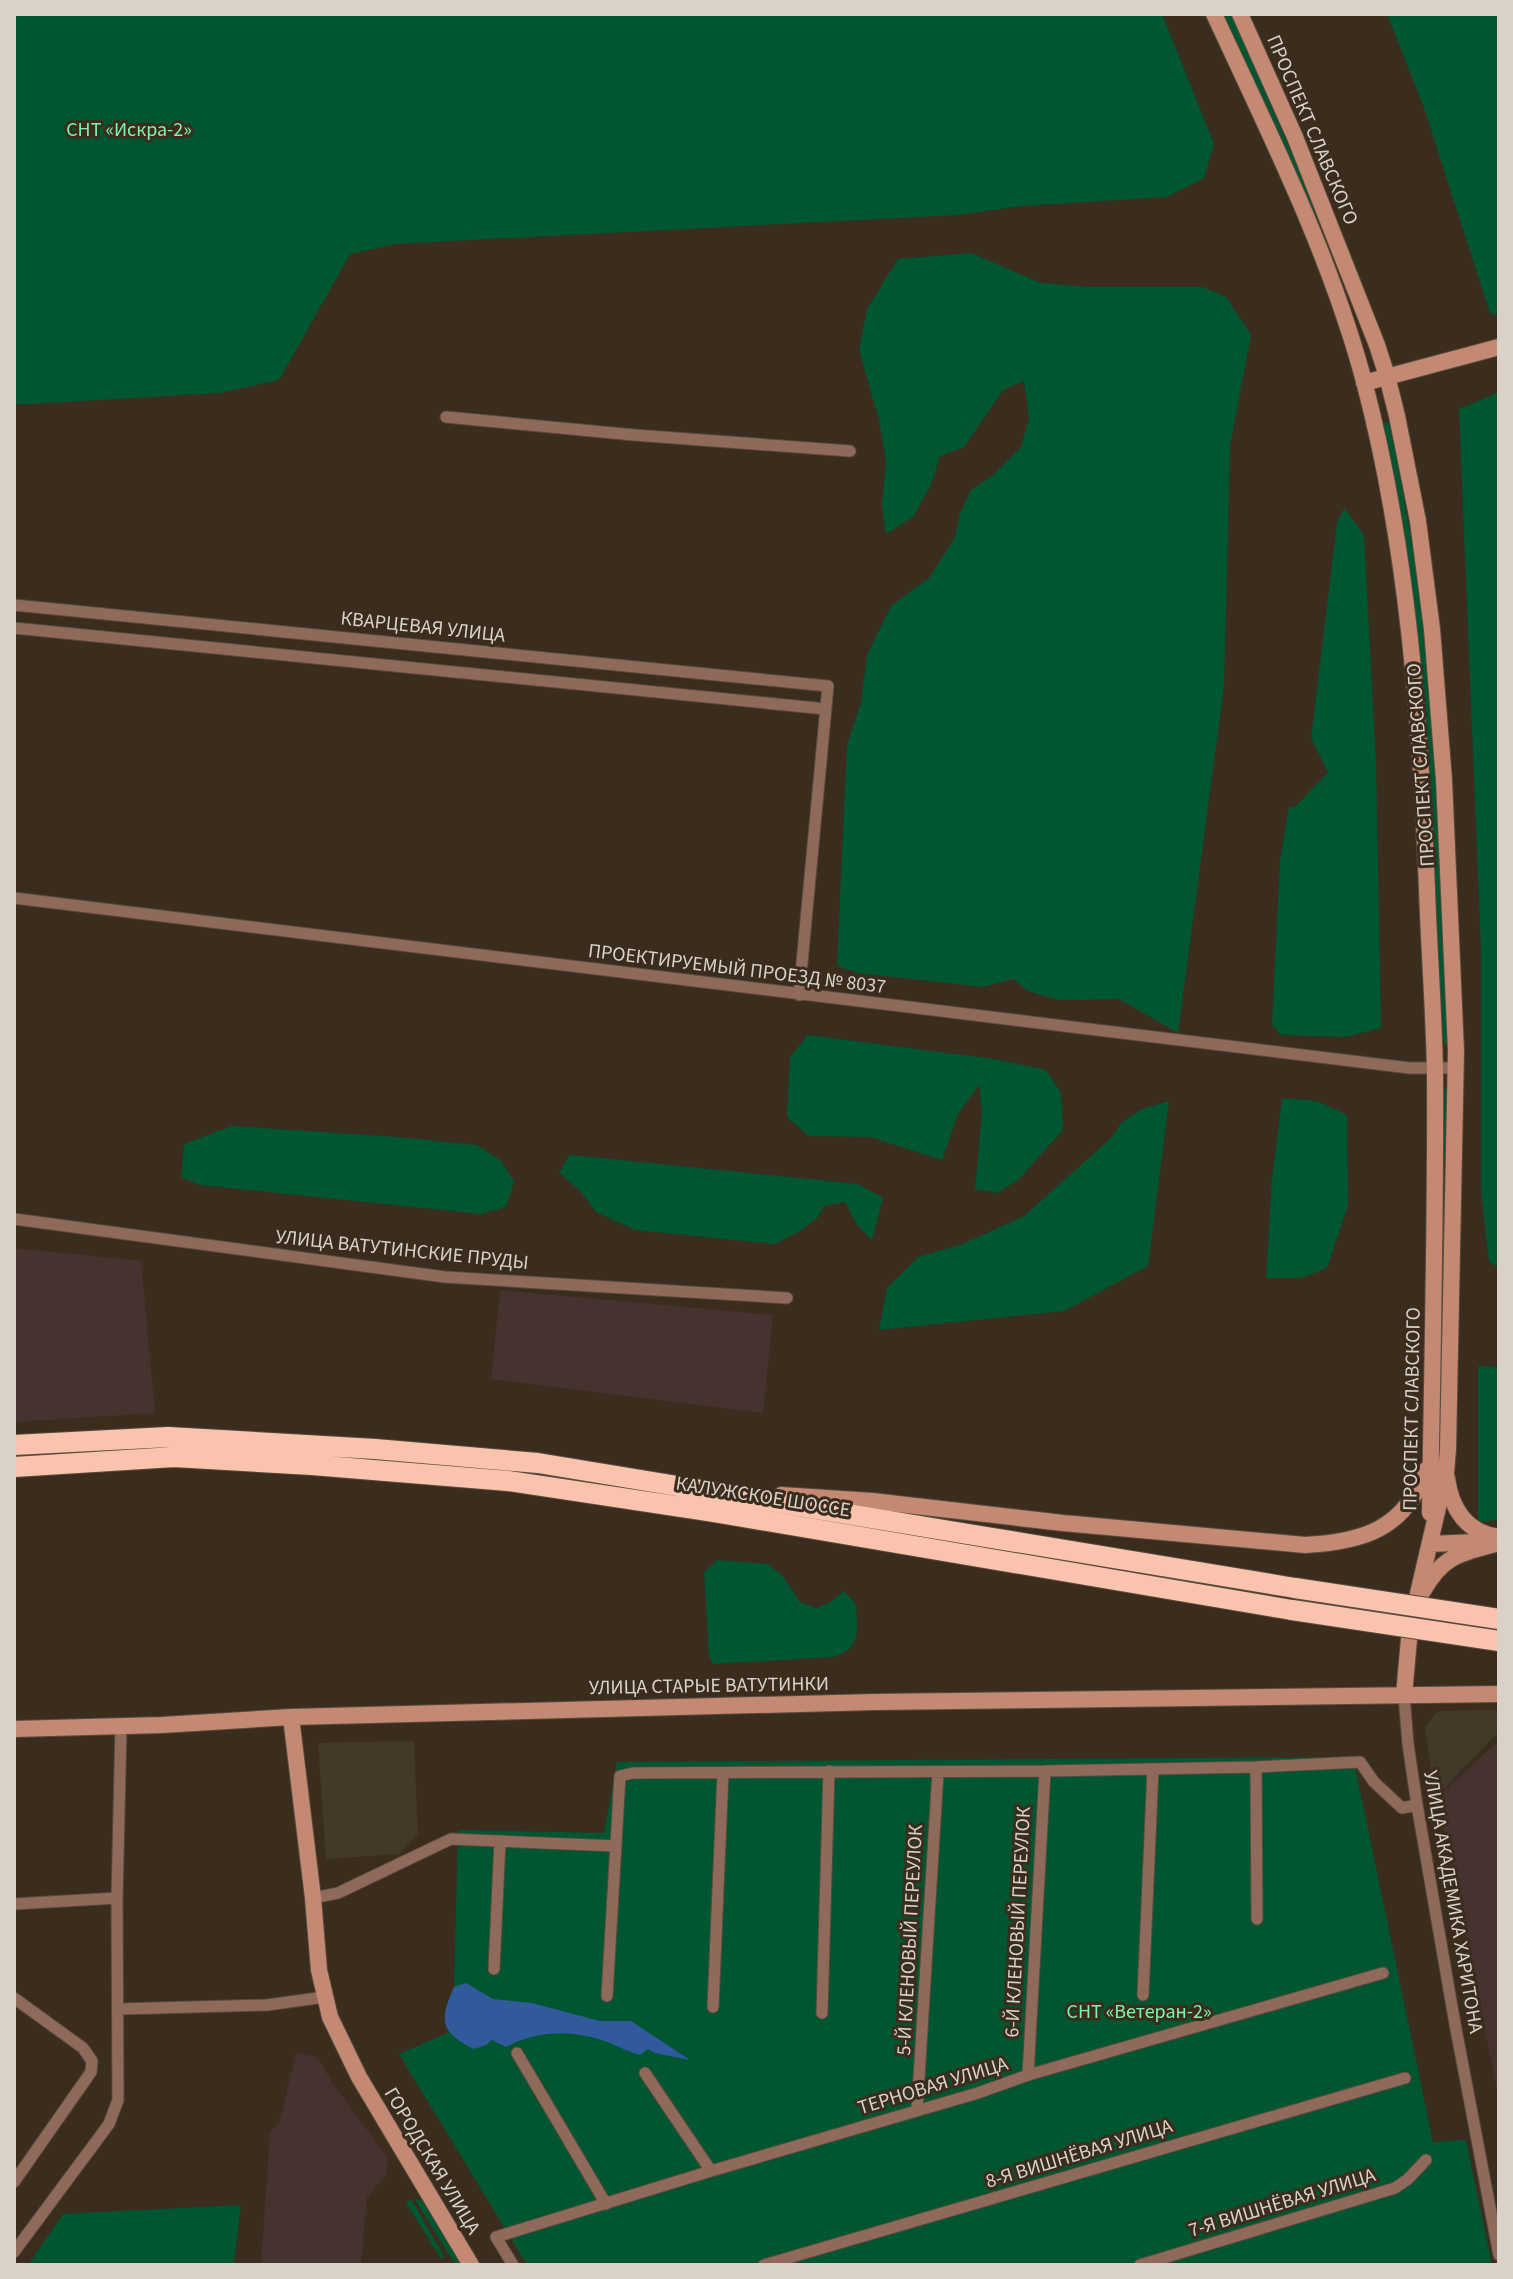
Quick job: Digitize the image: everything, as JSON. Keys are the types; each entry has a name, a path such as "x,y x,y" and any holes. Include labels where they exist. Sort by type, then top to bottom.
{"highway":[{"name":"КАЛУЖСКОЕ ШОССЕ","path":"14,1445 168,1437 348,1447 538,1463 1499,1619"},
{"name":"КАЛУЖСКОЕ ШОССЕ","path":"14,1467 174,1457 508,1481 1499,1641"}],"main road":[{"name":"ПРОСПЕКТ СЛАВСКОГО","path":"1214,14 1315,237 1348,328 1364,383 1395,521 1410,630 1422,778 1435,1068 1430,1544"},
{"name":"ПРОСПЕКТ СЛАВСКОГО","path":"1240,14 1295,137 1387,376 1418,521 1432,629 1444,780 1456,1068 1446,1473 1406,1654 1404,1695"},
{"path":"1377,345 1388,361 1398,367 1423,368"},
{"path":"1364,383 1499,347"},
{"path":"1397,416 1399,389 1405,379 1423,368"},
{"path":"712,1490 872,1501 1063,1523 1305,1545 1336,1543 1380,1529 1411,1503 1431,1458"},
{"path":"1446,1473 1449,1492 1462,1519 1485,1535 1499,1540"},
{"path":"1430,1544 1499,1540"},
{"path":"1416,1603 1442,1564 1458,1554 1499,1540"},
{"path":"1404,1695 1499,1694"},
{"name":"УЛИЦА СТАРЫЕ ВАТУТИНКИ","path":"14,1729 291,1717 891,1702 1404,1695"},
{"name":"ГОРОДСКАЯ УЛИЦА","path":"291,1717 319,1970 330,2017 359,2077 471,2265"}],"street":[{"path":"446,417 850,451"},
{"name":"КВАРЦЕВАЯ УЛИЦА","path":"14,605 828,686 826,709 14,628"},
{"path":"799,995 826,709"},
{"name":"ПРОЕКТИРУЕМЫЙ ПРОЕЗД № 8037","path":"14,898 1409,1068 1456,1068"},
{"name":"УЛИЦА ВАТУТИНСКИЕ ПРУДЫ","path":"14,1219 445,1277 787,1298"},
{"name":"УЛИЦА АКАДЕМИКА ХАРИТОНА","path":"1404,1695 1417,1805 1499,2255"},
{"path":"14,2252 109,2124 118,2100 117,1898 121,1726"},
{"path":"607,1996 620,1776 660,1772 1045,1771 1360,1762 1394,1802 1402,1808 1417,1805"},
{"path":"1256,1767 1257,1919"},
{"path":"1143,1995 1153,1769"},
{"path":"822,2013 829,1771"},
{"name":"6-Й КЛЕНОВЫЙ ПЕРЕУЛОК","path":"1028,2075 1045,1771"},
{"name":"5-Й КЛЕНОВЫЙ ПЕРЕУЛОК","path":"917,2110 938,1772"},
{"path":"713,2007 723,1773"},
{"path":"313,1898 338,1893 451,1839 616,1846"},
{"path":"494,1969 500,1841"},
{"path":"14,1904 117,1898"},
{"name":"ТЕРНОВАЯ УЛИЦА","path":"513,2265 496,2237 978,2093 1028,2075 1383,1973"},
{"path":"119,2009 267,2005 325,1997"},
{"path":"14,1998 83,2048 92,2061 91,2072 14,2182"},
{"path":"517,2053 606,2204"},
{"path":"645,2073 711,2171"},
{"name":"8-Я ВИШНЁВАЯ УЛИЦА","path":"764,2265 1405,2078"},
{"name":"7-Я ВИШНЁВАЯ УЛИЦА","path":"1140,2265 1395,2188 1426,2160"}],"shaded area":[{"path":"14,1248 141,1261 155,1413 14,1422"},
{"path":"500,1290 773,1315 763,1413 491,1379"},
{"path":"1499,1710 1499,1731 1435,1798 1425,1727 1438,1711"},
{"path":"1499,1740 1499,2101 1438,1797"},
{"path":"414,1741 418,1833 399,1854 326,1859 318,1743"},
{"path":"296,2053 318,2057 331,2081 388,2158 386,2175 367,2197 361,2265 261,2265 270,2132 279,2123"}],"green space":[{"name":"СНТ «Искра-2»","path":"14,14 1162,14 1214,144 1204,178 1167,197 1022,206 958,215 396,244 350,254 279,380 220,393 14,405"},
{"path":"1224,14 1231,14 1327,234 1325,236"},
{"path":"1387,14 1499,14 1499,315 1490,313 1424,108"},
{"path":"971,253 1041,283 1089,287 1203,287 1226,297 1251,335 1230,446 1224,686 1178,1033 1119,999 1059,1000 1028,991 1013,979 983,987 857,973 837,966 847,745 861,703 867,655 891,606 929,578 955,537 960,514 971,490 993,475 1021,447 1029,419 1024,381 1003,390 964,447 940,456 931,485 913,517 886,534 882,506 886,461 879,420 859,350 867,309 898,259"},
{"path":"1499,392 1499,1268 1489,1262 1481,1191 1481,950 1459,409"},
{"path":"1389,422 1413,549 1430,678 1448,1044 1440,1044 1428,779 1417,630 1401,521 1381,424"},
{"path":"1344,508 1364,535 1376,763 1381,1028 1346,1037 1281,1035 1272,1025 1280,861 1289,807 1295,807 1328,772 1311,738 1337,523"},
{"path":"808,1035 994,1059 1046,1070 1061,1093 1063,1130 1019,1179 998,1193 975,1189 982,1112 979,1085 958,1114 942,1160 870,1137 809,1136 787,1117 790,1057"},
{"path":"1441,1088 1449,1089 1448,1161 1443,1160"},
{"path":"1282,1098 1317,1101 1347,1115 1348,1205 1327,1268 1301,1278 1266,1278 1272,1178"},
{"path":"1169,1101 1148,1266 1064,1311 879,1330 887,1288 918,1257 963,1244 1024,1216 1110,1139 1122,1122 1142,1109"},
{"path":"232,1126 477,1145 500,1160 514,1181 506,1207 481,1214 200,1185 181,1177 184,1144"},
{"path":"570,1155 858,1184 883,1198 872,1240 858,1226 845,1202 824,1206 818,1217 800,1231 775,1244 635,1230 596,1212 582,1193 559,1172"},
{"path":"1478,1366 1499,1367 1499,1520 1478,1522"},
{"path":"717,1560 767,1564 781,1574 800,1602 816,1608 831,1602 844,1591 856,1604 854,1643 833,1657 713,1664 709,1656 704,1572"},
{"name":"СНТ «Ветеран-2»","path":"1353,1757 1433,2142 1466,2140 1492,2265 527,2265 399,2054 450,2032 458,1830 604,1833 617,1762"},
{"path":"414,2198 423,2201 462,2265 455,2265"},
{"path":"411,2199 444,2256 441,2259 406,2203"},
{"path":"241,2205 234,2265 28,2265 63,2214"}],"water":[{"path":"466,1983 493,1999 532,2003 600,2021 631,2021 690,2060 648,2049 640,2055 597,2039 558,2033 532,2037 506,2047 492,2040 474,2049 454,2037 445,2017 454,1987"}]}
